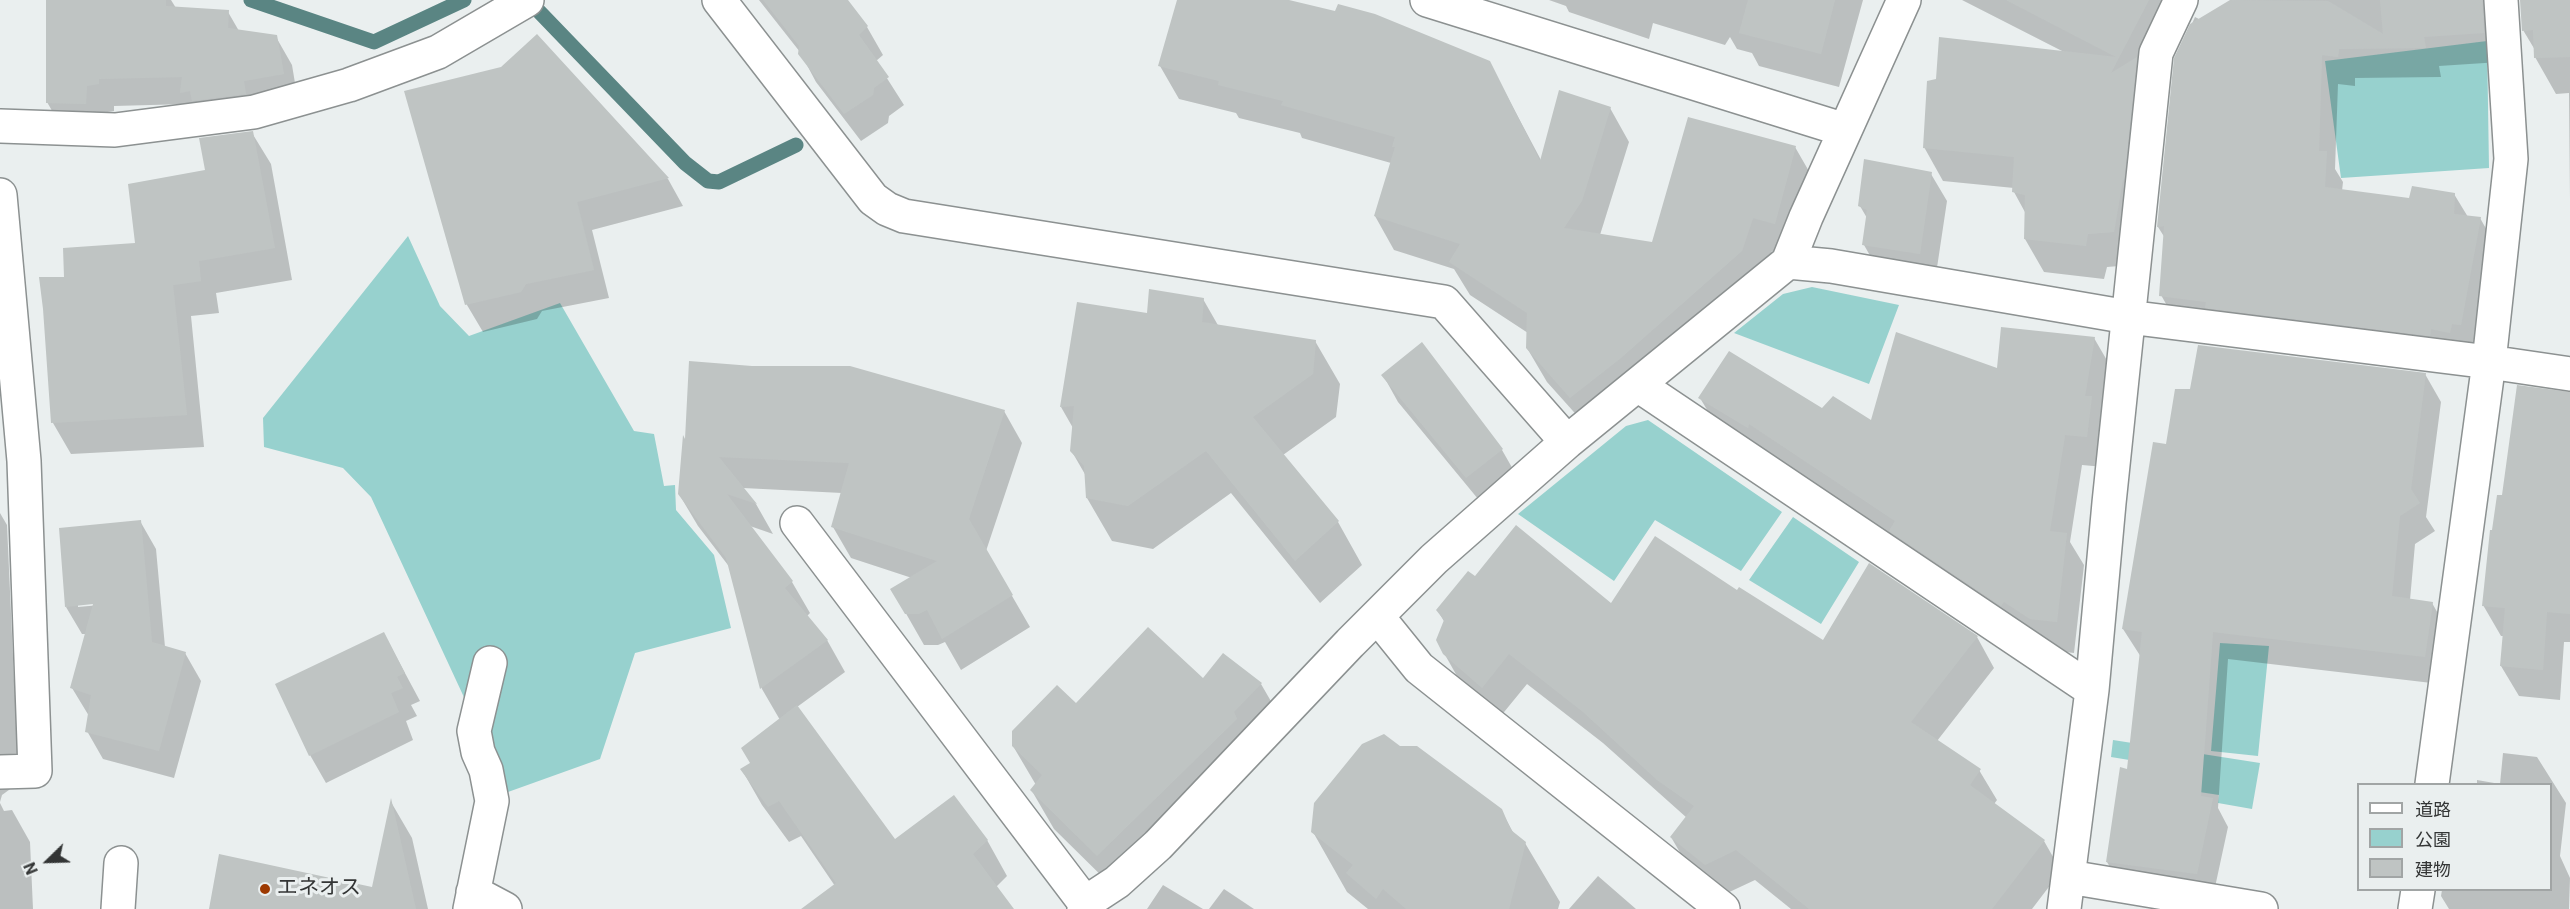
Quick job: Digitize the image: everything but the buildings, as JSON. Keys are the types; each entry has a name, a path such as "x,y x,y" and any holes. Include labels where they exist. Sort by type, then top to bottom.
{"street":[{"path":"719,0 873,199 886,210 916,218 1444,302 1567,442"},
{"path":"1427,0 1845,130"},
{"path":"797,523 1084,906 1117,882 1158,845 1434,559 1567,442 1788,262 1904,0"},
{"path":"2064,909 2092,690 2156,53 2181,0"},
{"path":"2432,783 2489,362 2511,159 2501,0"},
{"path":"0,126 115,130 254,112 349,85 438,52 519,5"},
{"path":"0,195 24,461 35,771 0,772"},
{"path":"1788,262 1843,268 2128,316 2570,374"},
{"path":"1638,385 2092,690"},
{"path":"1377,616 1419,668 1723,909"},
{"path":"490,663 474,731 478,752 486,770 492,801 471,901 505,909"},
{"path":"118,909 121,863"},
{"path":"2068,877 2261,909"},
{"path":"2415,909 2418,891"}],"green space":[{"path":"2487,41 2489,168 2341,178 2325,61"},
{"path":"408,236 440,306 469,336 560,303 634,431 654,434 664,486 675,485 676,510 714,555 731,628 635,653 600,759 508,792 371,497 343,468 264,447 263,418"},
{"path":"1812,287 1899,305 1869,384 1734,333 1783,294"},
{"path":"1648,420 1782,512 1741,571 1655,520 1614,581 1518,514 1626,426"},
{"path":"1793,517 1859,562 1821,624 1749,580"},
{"path":"2220,643 2269,646 2258,756 2211,751"},
{"path":"2113,740 2260,763 2252,809 2218,803 2219,795 2173,788 2166,766 2111,757"}],"waterway":[{"path":"251,0 374,42 464,0"},
{"path":"528,0 685,163 708,181 719,182 796,145"}],"place":[{"name":"エネオス","path":"265,889"}]}
